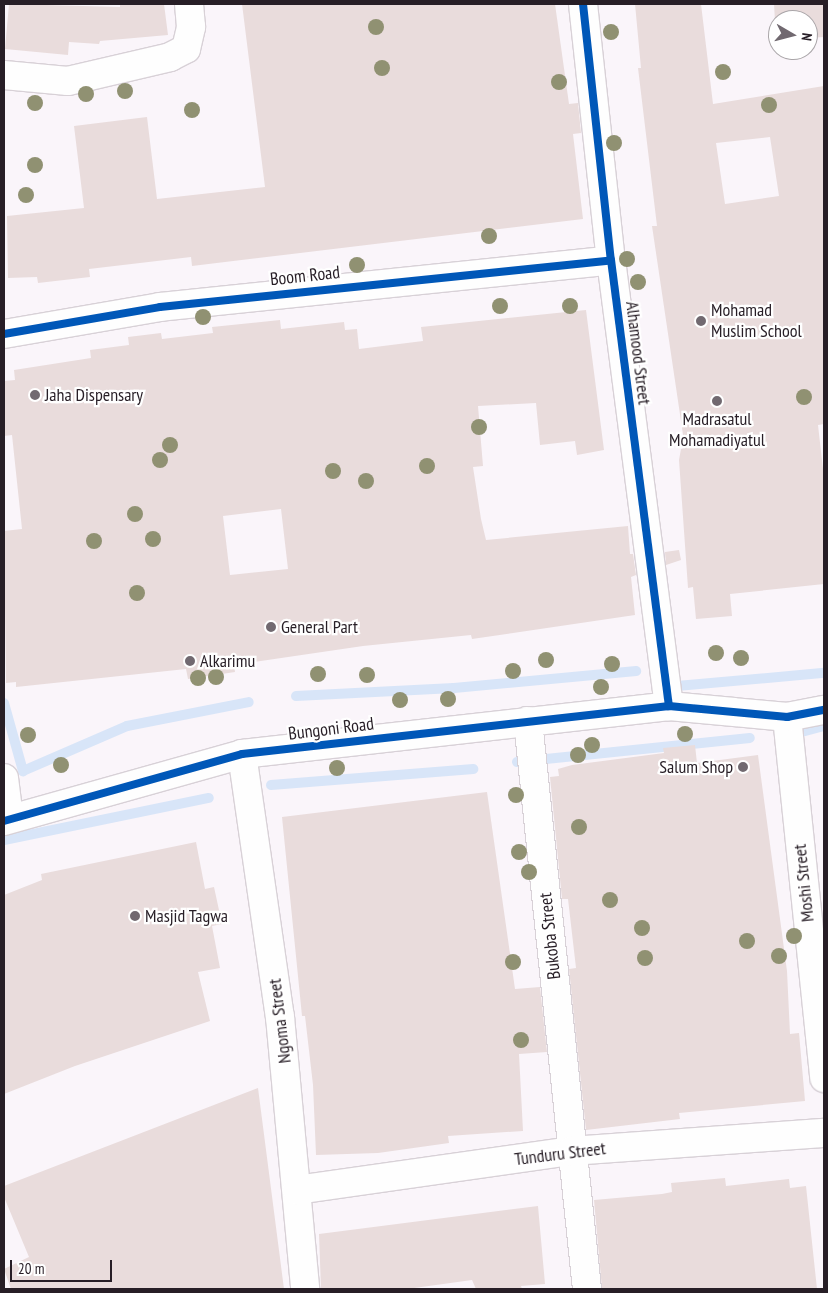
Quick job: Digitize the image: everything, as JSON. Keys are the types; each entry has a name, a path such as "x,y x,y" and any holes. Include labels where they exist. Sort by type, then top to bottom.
{"street":[{"path":"4,75 68,81 170,57 186,49 191,26 190,4"},
{"name":"Alhamood Street","path":"584,4 611,260 669,706"},
{"name":"Boom Road","path":"4,334 160,307 611,260"},
{"name":"Bungoni Road","path":"7,819 242,754 669,706 787,717 824,710"},
{"name":"Moshi Street","path":"787,717 824,1078"},
{"name":"Bukoba Street","path":"528,721 571,1150 587,1289"},
{"name":"Ngoma Street","path":"242,754 280,1017 305,1289"},
{"path":"4,778 7,819"},
{"name":"Tunduru Street","path":"297,1190 571,1150 824,1133"}],"building":[{"path":"9,4 120,7 120,4 164,4 168,35 100,41 99,44 69,42 68,55 5,49"},
{"path":"242,4 555,4 569,104 578,103 581,133 573,134 583,219 192,266 191,257 89,269 90,277 38,283 37,277 8,278 7,216 84,208 74,126 147,117 157,199 265,187"},
{"path":"635,4 701,4 713,104 824,86 824,424 818,425 824,478 824,584 730,594 732,616 696,619 693,587 688,588 679,460 681,449 685,448 652,226 657,226 638,68 641,68","holes":["770,137 779,196 725,204 716,143"]},
{"path":"774,4 824,4 824,37 818,37 818,10 774,10"},
{"path":"586,310 604,450 577,455 575,441 540,445 536,403 478,406 483,466 473,467 481,519 486,540 628,526 630,554 633,554 636,575 631,577 635,615 472,639 471,635 363,646 234,665 235,672 188,679 186,669 16,687 16,682 6,683 4,531 22,529 12,435 4,436 4,381 15,380 14,370 91,358 90,350 129,345 128,337 161,333 162,339 213,333 212,327 280,320 281,329 344,322 345,330 357,329 359,349 423,341 421,327","holes":["281,509 288,569 230,575 223,516"]},
{"path":"679,550 681,560 666,565 665,552"},
{"path":"695,745 697,763 758,755 787,971 790,1034 799,1033 805,1101 679,1113 680,1119 586,1130 569,969 576,968 568,899 562,899 550,777 559,776 558,769 572,765 664,753 663,748"},
{"path":"487,792 515,989 540,987 547,1052 519,1054 523,1131 448,1136 449,1143 378,1153 316,1155 313,1085 305,1016 302,1016 282,817"},
{"path":"196,842 205,889 214,887 222,924 212,926 220,968 198,972 210,1021 75,1066 4,1094 4,895 42,880 41,874"},
{"path":"258,1088 284,1289 11,1289 4,1269 29,1257 4,1197 4,1186"},
{"path":"725,1178 726,1186 789,1179 790,1188 806,1186 817,1289 602,1289 594,1200 662,1194 672,1192 671,1183"},
{"path":"538,1206 545,1284 521,1286 522,1289 476,1289 472,1280 407,1289 321,1289 319,1234"}],"waterway":[{"path":"296,696 454,688 636,671"},
{"path":"677,686 824,673"},
{"path":"4,703 23,771 127,726 249,702"},
{"path":"794,734 824,726"},
{"path":"517,762 750,738"},
{"path":"271,785 473,769"},
{"path":"4,840 209,798"}],"cycle path":[{"path":"583,4 611,260 669,706"},
{"path":"4,334 160,307 611,260"},
{"path":"4,821 242,754 669,706 787,717 824,710"}],"place":[{"name":"Mohamad Muslim School","path":"701,321"},
{"name":"Jaha Dispensary","path":"35,395"},
{"name":"Madrasatul Mohamadiyatul","path":"717,401"},
{"name":"General Part","path":"271,627"},
{"name":"Alkarimu","path":"190,661"},
{"name":"Salum Shop","path":"743,767"},
{"name":"Masjid Tagwa","path":"135,916"}]}
